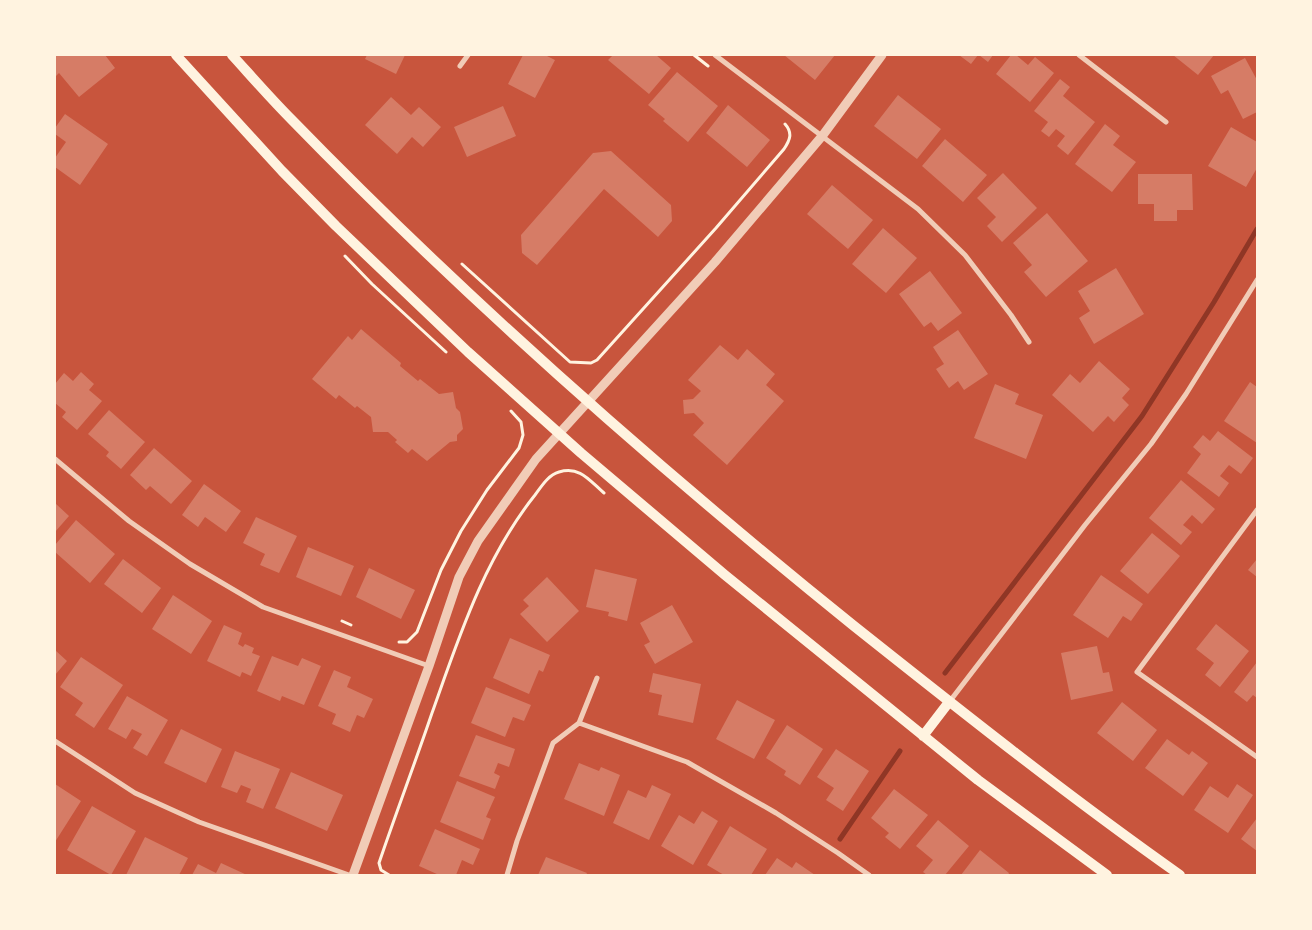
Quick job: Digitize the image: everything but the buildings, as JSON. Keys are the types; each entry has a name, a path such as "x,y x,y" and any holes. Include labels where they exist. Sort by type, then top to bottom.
{"main road":[{"path":"176,55 282,171 330,219 468,352 560,434 725,575 923,736 978,780 1107,875"},
{"path":"232,55 289,118 422,249 589,402 752,544 1037,771 1180,875"},
{"path":"923,736 949,702"}],"street":[{"path":"460,66 468,55"},
{"path":"715,55 823,135 918,209 965,255 1029,342"},
{"path":"353,875 429,666 459,577 478,541 536,459 715,262 823,135 882,55"},
{"path":"1079,55 1166,122"},
{"path":"949,702 1150,444 1186,394 1257,280"},
{"path":"55,459 129,521 190,564 263,607 429,666"},
{"path":"1257,510 1137,672 1257,757"},
{"path":"507,875 516,841 553,743 579,723 597,678"},
{"path":"579,723 687,762 776,813 838,852 869,875"},
{"path":"55,741 135,793 199,822 349,875"}],"path":[{"path":"694,55 710,67"},
{"path":"462,264 570,362 591,363 597,360 716,228 784,149 790,136 787,125 780,119"},
{"path":"340,250 372,284 451,356"},
{"path":"391,640 404,642 411,640 414,636 420,627 441,570 461,531 487,490 520,448 523,435 521,422 509,409"},
{"path":"388,875 381,870 379,863 464,625 481,581 493,559 524,508 545,482 555,474 574,470 604,493"},
{"path":"342,621 359,628"}],"waterway":[{"path":"945,673 1142,416 1214,302 1257,229"},
{"path":"840,839 900,751"}]}
